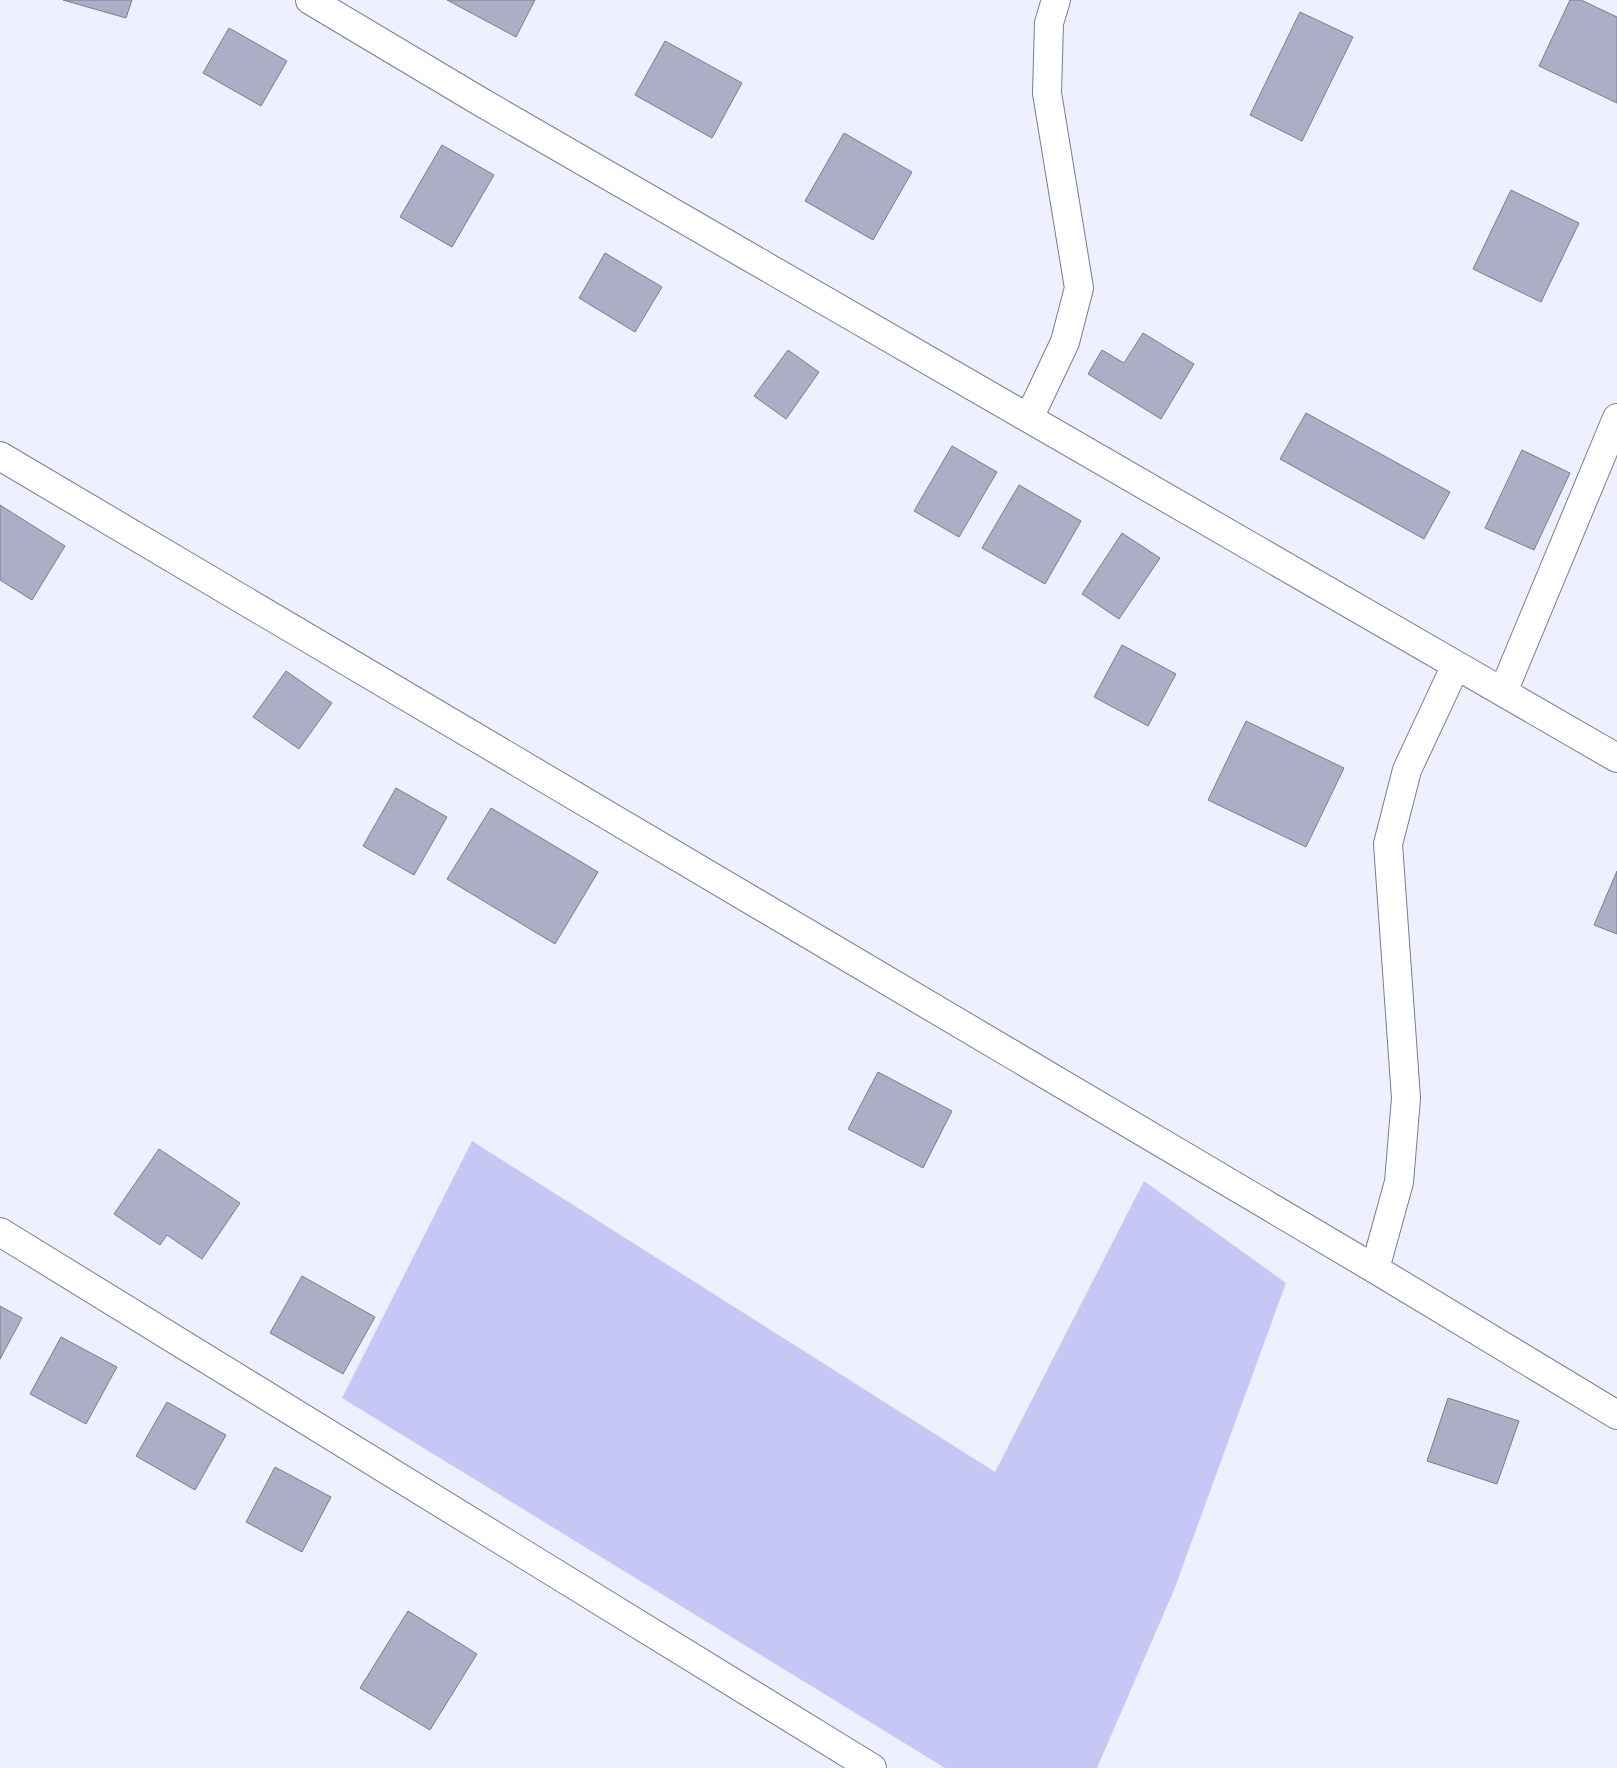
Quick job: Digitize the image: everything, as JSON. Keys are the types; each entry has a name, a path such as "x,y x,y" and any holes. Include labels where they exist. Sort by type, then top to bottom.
{"street":[{"path":"310,0 481,102 1617,758"},
{"path":"1029,418 1065,342 1079,288 1047,93 1049,23 1056,0"},
{"path":"1503,692 1617,418"},
{"path":"0,456 1376,1270 1617,1415"},
{"path":"1376,1270 1399,1182 1406,1098 1388,844 1407,770 1456,665"},
{"path":"0,1232 872,1768"}],"shaded area":[{"path":"472,1141 995,1472 1144,1181 1286,1283 1174,1590 1097,1768 945,1768 342,1398"}],"building":[{"path":"63,0 132,0 126,18"},
{"path":"447,0 535,0 516,37"},
{"path":"1570,0 1581,0 1617,17 1617,103 1539,66"},
{"path":"1300,12 1353,37 1302,141 1250,115"},
{"path":"229,28 287,61 261,106 203,73"},
{"path":"665,41 742,83 712,138 635,95"},
{"path":"844,133 912,172 873,240 805,201"},
{"path":"442,145 494,175 452,247 400,217"},
{"path":"1511,190 1579,223 1541,302 1473,269"},
{"path":"605,253 662,287 635,332 579,298"},
{"path":"1143,333 1194,364 1161,419 1088,374 1102,350 1124,363"},
{"path":"788,350 819,372 786,419 754,396"},
{"path":"1306,413 1450,492 1424,539 1280,459"},
{"path":"952,446 997,472 959,537 914,511"},
{"path":"1522,450 1570,473 1534,550 1485,528"},
{"path":"1019,485 1081,521 1045,584 982,548"},
{"path":"0,505 65,546 32,600 0,580"},
{"path":"1122,533 1160,558 1119,619 1082,594"},
{"path":"1122,645 1176,674 1148,726 1094,697"},
{"path":"286,671 332,703 299,749 253,717"},
{"path":"1246,721 1344,768 1306,847 1208,800"},
{"path":"396,788 447,817 414,875 363,846"},
{"path":"491,808 598,872 555,944 447,879"},
{"path":"1617,871 1617,934 1594,925"},
{"path":"878,1072 952,1111 923,1168 848,1129"},
{"path":"159,1149 240,1203 202,1259 167,1235 160,1245 114,1214"},
{"path":"302,1276 375,1317 343,1374 270,1333"},
{"path":"0,1306 22,1318 0,1359"},
{"path":"61,1337 117,1367 86,1424 30,1394"},
{"path":"1448,1398 1519,1421 1497,1484 1427,1461"},
{"path":"167,1402 226,1435 195,1490 136,1456"},
{"path":"275,1467 331,1497 302,1552 246,1522"},
{"path":"408,1611 477,1654 430,1730 360,1688"}]}
